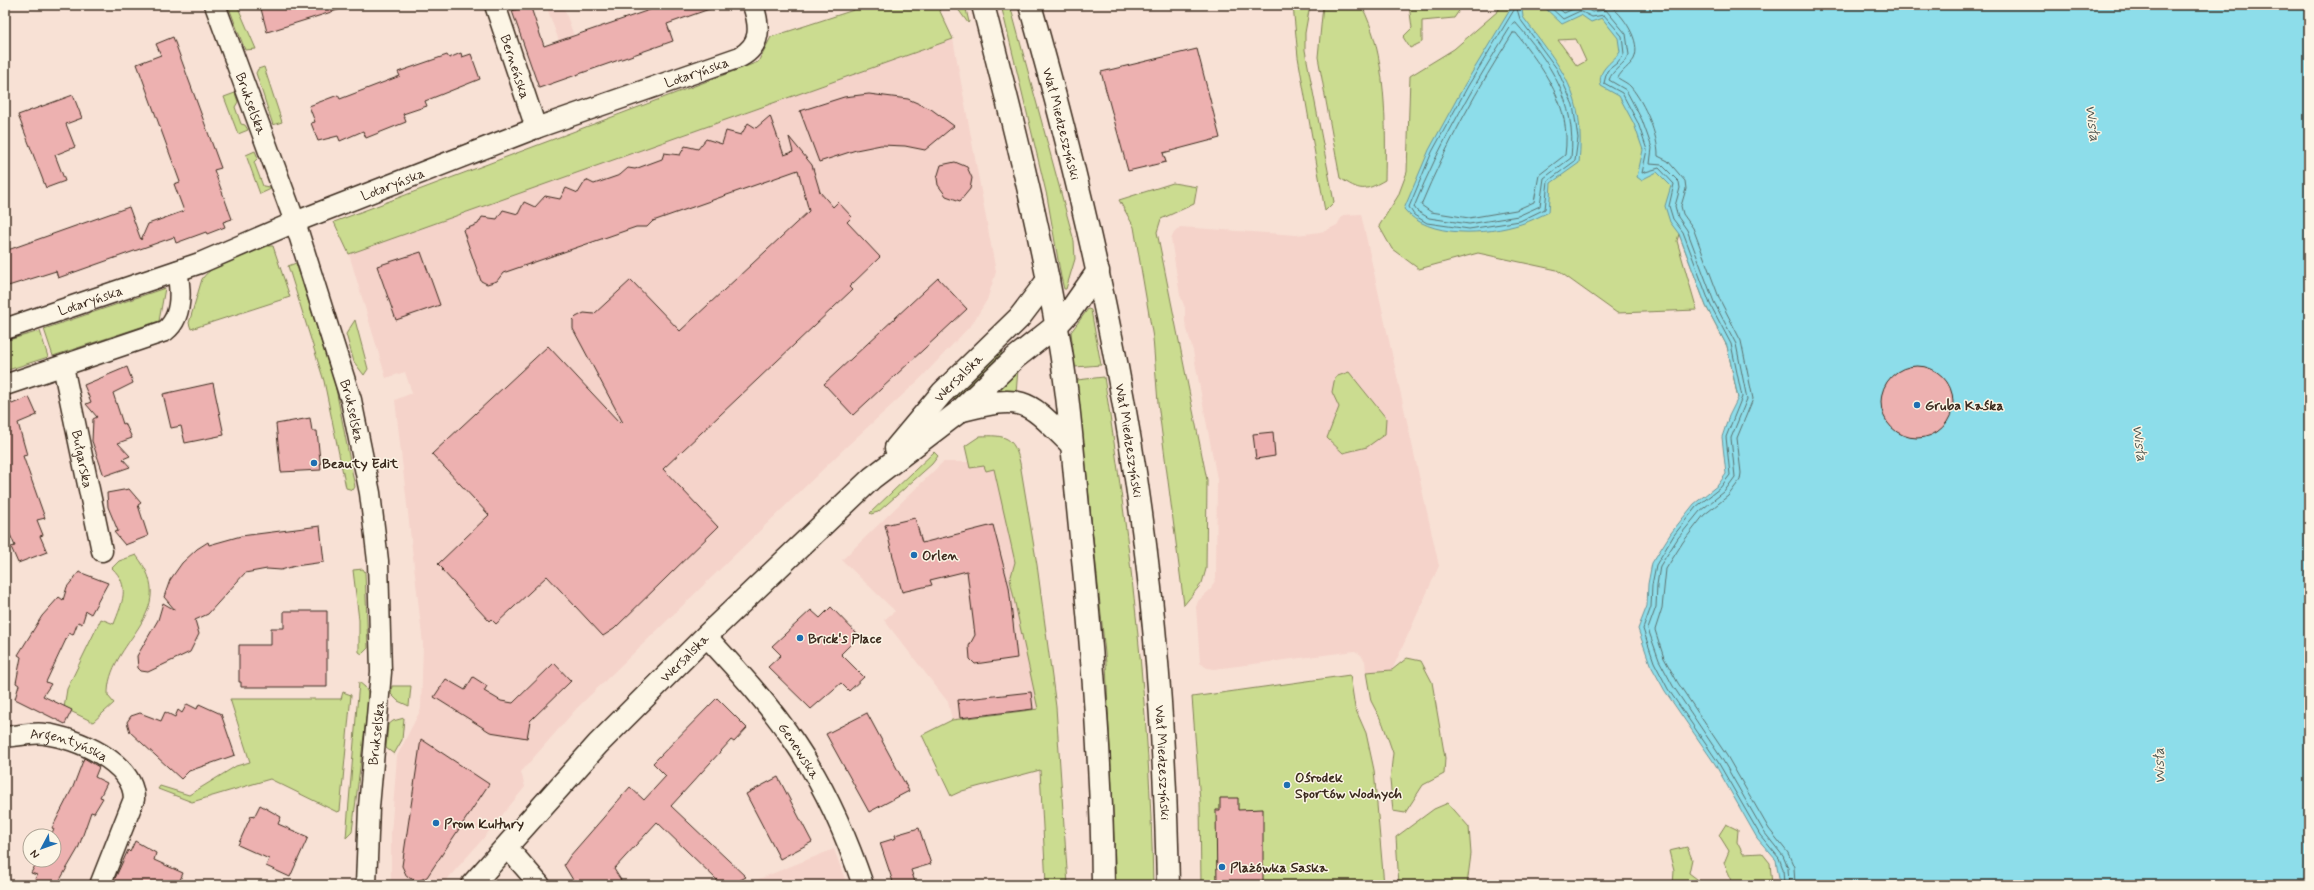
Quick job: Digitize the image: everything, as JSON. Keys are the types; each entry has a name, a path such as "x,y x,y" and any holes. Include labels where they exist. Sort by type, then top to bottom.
{"main road":[{"path":"983,5 1015,132 1057,325 1072,445 1091,649 1103,885"},
{"name":"Wał Miedzeszyński","path":"1030,5 1075,172 1098,270 1131,447 1145,542 1159,697 1168,885"},
{"name":"Wersalska","path":"472,885 614,728 706,636 872,478 960,411 1016,358 1057,325 1070,311 1098,270"},
{"name":"Wersalska","path":"872,478 942,393 1005,334 1031,305 1048,280"},
{"name":"Wersalska","path":"960,411 992,402 1010,401 1022,403 1044,418 1072,445"}],"street":[{"name":"Brukselska","path":"215,5 295,222 350,400 375,528 381,672 369,807 366,885"},
{"name":"Berneńska","path":"495,5 536,128"},
{"name":"Lotaryńska","path":"5,329 177,271 295,222 536,128 740,57 746,53 755,42 755,13"},
{"path":"5,385 165,331 171,326 178,311 180,284 177,271"},
{"name":"Bułgarska","path":"63,366 102,551"},
{"name":"Genewska","path":"706,636 762,698 795,743 821,785 838,820 850,846 863,885"},
{"name":"Argentyńska","path":"5,737 43,734 70,738 86,745 125,774 133,786 134,799 100,885"},
{"path":"507,847 540,885"}],"shaded area":[{"path":"546,5 563,5 574,36 559,41"},
{"path":"953,39 996,272 987,300 972,324 920,379 846,447 577,708 521,772 525,787 482,840 442,885 391,885 391,834 397,756 421,709 423,644 395,400 412,393 405,372 386,378 349,254"},
{"path":"1361,214 1439,566 1392,670 1366,672 1365,661 1361,655 1355,651 1214,669 1207,668 1200,663 1196,607 1198,601 1211,589 1216,578 1217,479 1193,351 1185,322 1185,308 1180,295 1171,239 1180,227 1296,235 1313,233 1325,231 1337,225 1343,215"},
{"path":"943,462 995,462 1024,585 1038,709 952,720 948,702 884,620 895,611 842,560"},
{"path":"834,849 847,885 746,884"}],"green space":[{"path":"228,5 237,5 256,49 245,50"},
{"path":"869,5 937,5 953,39 349,254 334,222 758,62 771,37"},
{"path":"955,5 965,5 968,23"},
{"path":"1001,5 1010,5 1074,241 1075,259 1066,289 1064,289 1061,277 1047,196"},
{"path":"1293,5 1310,5 1305,33 1305,50 1334,202 1325,211 1298,57"},
{"path":"1323,5 1361,5 1370,24 1376,45 1385,114 1385,180 1372,187 1357,188 1340,178 1318,57"},
{"path":"1409,5 1463,5 1454,18 1422,21 1422,42 1410,48 1403,37 1412,28"},
{"path":"1501,5 1633,5 1645,92 1717,293 1738,398 1727,346 1706,306 1679,234 1677,241 1697,310 1617,313 1557,270 1478,253 1419,269 1392,249 1379,226 1398,196 1407,172 1410,76 1454,49 1498,11","holes":["1576,39 1586,61 1577,66 1558,40"]},
{"path":"264,67 282,122 273,125 256,73 258,69"},
{"path":"235,93 238,102 235,107 241,124 245,125 248,130 238,134 224,97"},
{"path":"255,151 258,158 254,162 263,186 270,187 271,189 260,194 246,155"},
{"path":"1173,183 1197,187 1194,204 1161,219 1157,232 1207,480 1206,569 1202,583 1184,605 1158,403 1153,338 1134,227 1119,200"},
{"path":"266,246 273,246 290,297 191,329 189,323 202,279 208,272 231,258"},
{"path":"296,263 335,384 355,487 353,490 346,488 324,381 288,266"},
{"path":"165,288 159,321 53,356 44,329"},
{"path":"1088,309 1091,310 1101,365 1075,367 1071,332"},
{"path":"355,320 368,369 364,375 354,362 346,334"},
{"path":"40,331 48,357 5,371 5,341"},
{"path":"998,349 1002,353 955,399 951,399"},
{"path":"1018,369 1016,394 998,391 998,389"},
{"path":"1349,372 1386,418 1385,434 1367,447 1343,453 1327,438 1339,407 1332,392 1335,377"},
{"path":"1104,377 1123,504 1138,630 1148,757 1153,885 1116,885 1106,663 1077,380"},
{"path":"980,436 996,436 1007,439 1015,447 1020,463 1037,565 1056,707 1068,885 1046,885 1040,770 962,791 951,796 922,735 952,720 1038,709 1010,580 1015,562 994,469 986,471 984,466 970,468 965,446"},
{"path":"934,452 938,456 932,464 878,512 870,513"},
{"path":"136,555 148,576 151,594 147,611 139,627 118,659 111,677 108,696 114,703 93,722 64,708 67,689 101,619 114,624 117,616 122,602 123,588 118,575 112,568 119,561"},
{"path":"363,569 365,572 368,648 362,654 359,652 359,620 353,570"},
{"path":"1407,658 1421,661 1432,682 1445,758 1444,774 1423,785 1405,813 1393,811 1390,780 1393,753 1383,724 1371,701 1366,672 1392,670"},
{"name":"Ośrodek Sportów Wodnych","path":"1350,675 1355,708 1366,733 1374,770 1384,885 1201,885 1200,801 1192,697"},
{"path":"359,682 365,687 369,695 352,832 346,838"},
{"path":"392,686 411,686 409,706 398,701 391,694"},
{"path":"343,692 351,695 340,811 337,812 270,779 192,802 158,789 160,786 189,795 236,766 250,762 230,699 341,699"},
{"path":"404,718 402,740 394,754 386,748 388,725 393,721"},
{"path":"1448,803 1469,827 1471,854 1467,885 1399,885 1396,837 1434,809"},
{"path":"1726,824 1738,830 1737,842 1743,854 1762,853 1770,863 1772,885 1734,885 1724,863 1729,851 1719,835"},
{"path":"1687,847 1692,859 1689,873 1705,885 1673,885 1674,871 1669,851"}],"water":[{"path":"1513,5 1528,5 1522,9 1523,17 1560,68 1575,100 1579,118 1579,163 1551,183 1549,212 1521,224 1492,231 1475,232 1443,230 1428,226 1415,219 1404,209 1429,150 1465,84"},
{"name":"Wisła","path":"1537,5 2309,5 2309,885 1780,885 1776,860 1757,838 1715,764 1665,691 1650,664 1638,629 1647,606 1648,584 1652,563 1671,533 1694,504 1718,485 1726,474 1722,437 1729,416 1738,398 1727,346 1706,306 1679,234 1670,222 1665,206 1671,186 1657,172 1641,180 1637,177 1643,150 1634,124 1619,96 1601,86 1600,80 1603,71 1620,52 1618,38 1602,18 1591,22 1581,15 1562,24 1544,7"}],"building":[{"path":"260,5 340,5 341,9 267,32"},
{"path":"530,5 544,46 664,5 714,5 715,7 667,24 673,41 539,88 512,11"},
{"path":"173,37 221,168 214,170 232,219 223,222 225,227 207,234 206,232 176,243 174,237 58,278 56,271 5,287 5,251 129,207 141,240 148,224 184,211 174,184 180,182 137,64 161,55 156,44"},
{"path":"1197,49 1220,138 1163,153 1166,162 1128,171 1101,72"},
{"path":"461,53 462,57 471,54 480,79 425,101 427,106 403,114 406,122 366,138 363,131 340,141 338,136 318,141 311,123 315,122 309,106 338,95 340,99 400,76 398,72 447,55 449,58"},
{"path":"869,94 908,99 931,109 954,126 925,150 905,146 881,145 856,150 819,162 800,111 844,97"},
{"path":"73,95 82,118 66,124 75,147 55,155 65,181 46,188 18,115"},
{"path":"770,116 784,155 793,152 789,137 812,165 820,192 833,207 838,202 852,217 847,222 880,257 849,287 852,290 663,469 718,527 614,629 603,636 547,576 496,624 491,619 489,621 438,564 489,515 432,454 548,346 620,423 622,421 573,329 573,320 584,313 594,314 631,280 680,331 809,211 798,170 653,221 647,227 636,227 503,273 497,281 487,284 481,281 463,230 478,224 482,217 497,219 503,210 518,214 524,202 535,207 545,196 560,199 566,188 578,193 586,180 594,184 620,175 628,168 635,169 662,159 664,153 680,155 685,146 698,149 706,139 722,144 726,131 741,135 748,123 756,128"},
{"path":"955,162 967,167 972,178 970,189 960,201 946,196 938,185 937,178 941,165"},
{"path":"421,252 440,305 396,320 377,266"},
{"path":"938,278 967,309 853,415 824,384"},
{"name":"Gruba Kaśka","path":"1910,366 1924,366 1931,368 1943,376 1951,388 1953,402 1951,416 1943,428 1931,436 1924,438 1910,438 1903,436 1891,428 1883,416 1881,409 1881,395 1883,388 1891,376 1903,368"},
{"path":"127,367 133,383 113,393 123,424 125,423 132,438 118,443 130,456 123,459 130,467 104,476 92,441 93,419 97,417 86,404 91,402 84,385"},
{"path":"213,383 224,435 185,443 181,426 171,428 163,394"},
{"path":"5,396 9,396 12,404 29,397 37,415 18,423 27,455 23,456 45,518 37,520 43,535 40,536 47,552 18,563 11,547 15,546 5,523"},
{"path":"310,418 312,431 317,431 321,470 281,472 276,424"},
{"path":"1273,432 1275,456 1256,459 1253,434"},
{"path":"129,489 141,503 138,505 148,536 125,545 114,532 118,531 108,507 107,493"},
{"path":"915,518 922,543 993,525 1009,587 1017,658 975,664 970,659 969,646 975,635 967,571 930,580 932,585 902,592 885,525"},
{"path":"320,526 324,562 295,566 281,570 267,569 245,573 208,614 195,620 199,634 190,652 148,672 141,671 138,668 137,656 158,620 163,603 175,610 164,597 170,580 182,563 197,549 208,542 209,545 241,536"},
{"path":"79,572 108,583 91,614 86,611 82,624 78,622 73,635 69,633 46,682 51,684 43,696 72,710 65,724 15,699 19,685 16,683 21,657 18,655 42,616 59,597 63,600 67,587"},
{"path":"831,607 859,636 841,654 864,677 849,691 841,683 811,709 768,667 781,655 772,646 811,610 820,618"},
{"path":"284,611 327,611 327,687 241,687 241,682 239,682 239,645 271,645 271,628 284,628"},
{"path":"554,663 571,681 530,721 527,738 490,732 434,697 446,679 465,690 473,677 487,686 484,691 501,701 513,703"},
{"path":"1031,692 1033,709 960,718 958,700"},
{"path":"717,698 747,728 734,742 731,740 671,806 746,877 731,885 719,885 717,880 657,822 614,869 624,885 576,885 564,865 570,856 630,787 644,800 666,776 653,763"},
{"path":"187,704 197,709 199,704 221,714 235,755 189,771 181,779 130,732 127,722 131,716 140,713 161,721 165,712 175,717 178,710 182,713"},
{"path":"867,713 909,791 869,812 826,734"},
{"name":"Prom Kultury","path":"421,739 489,784 427,877 418,881 407,877 402,866"},
{"path":"84,758 99,767 95,777 107,783 100,797 103,798 94,813 91,812 78,849 57,885 32,885 37,875 31,873 34,868 62,868 62,828 52,828 73,787"},
{"path":"778,777 812,842 780,859 746,794"},
{"path":"1220,798 1238,798 1238,810 1263,809 1263,885 1217,885 1216,810 1220,810"},
{"path":"260,805 281,817 278,824 308,837 290,877 266,866 269,859 238,845 251,816 254,817"},
{"path":"919,828 931,864 911,870 915,882 894,885 880,843 896,838 895,835"},
{"path":"135,841 156,853 154,860 183,873 178,885 112,885 128,850 130,852"}],"place":[{"name":"Gruba Kaśka","path":"1917,405"},
{"name":"Beauty Edit","path":"314,463"},
{"name":"Orlen","path":"914,555"},
{"name":"Brick's Place","path":"800,638"},
{"name":"Ośrodek Sportów Wodnych","path":"1287,785"},
{"name":"Prom Kultury","path":"436,823"},
{"name":"Plażówka Saska","path":"1222,867"}]}
